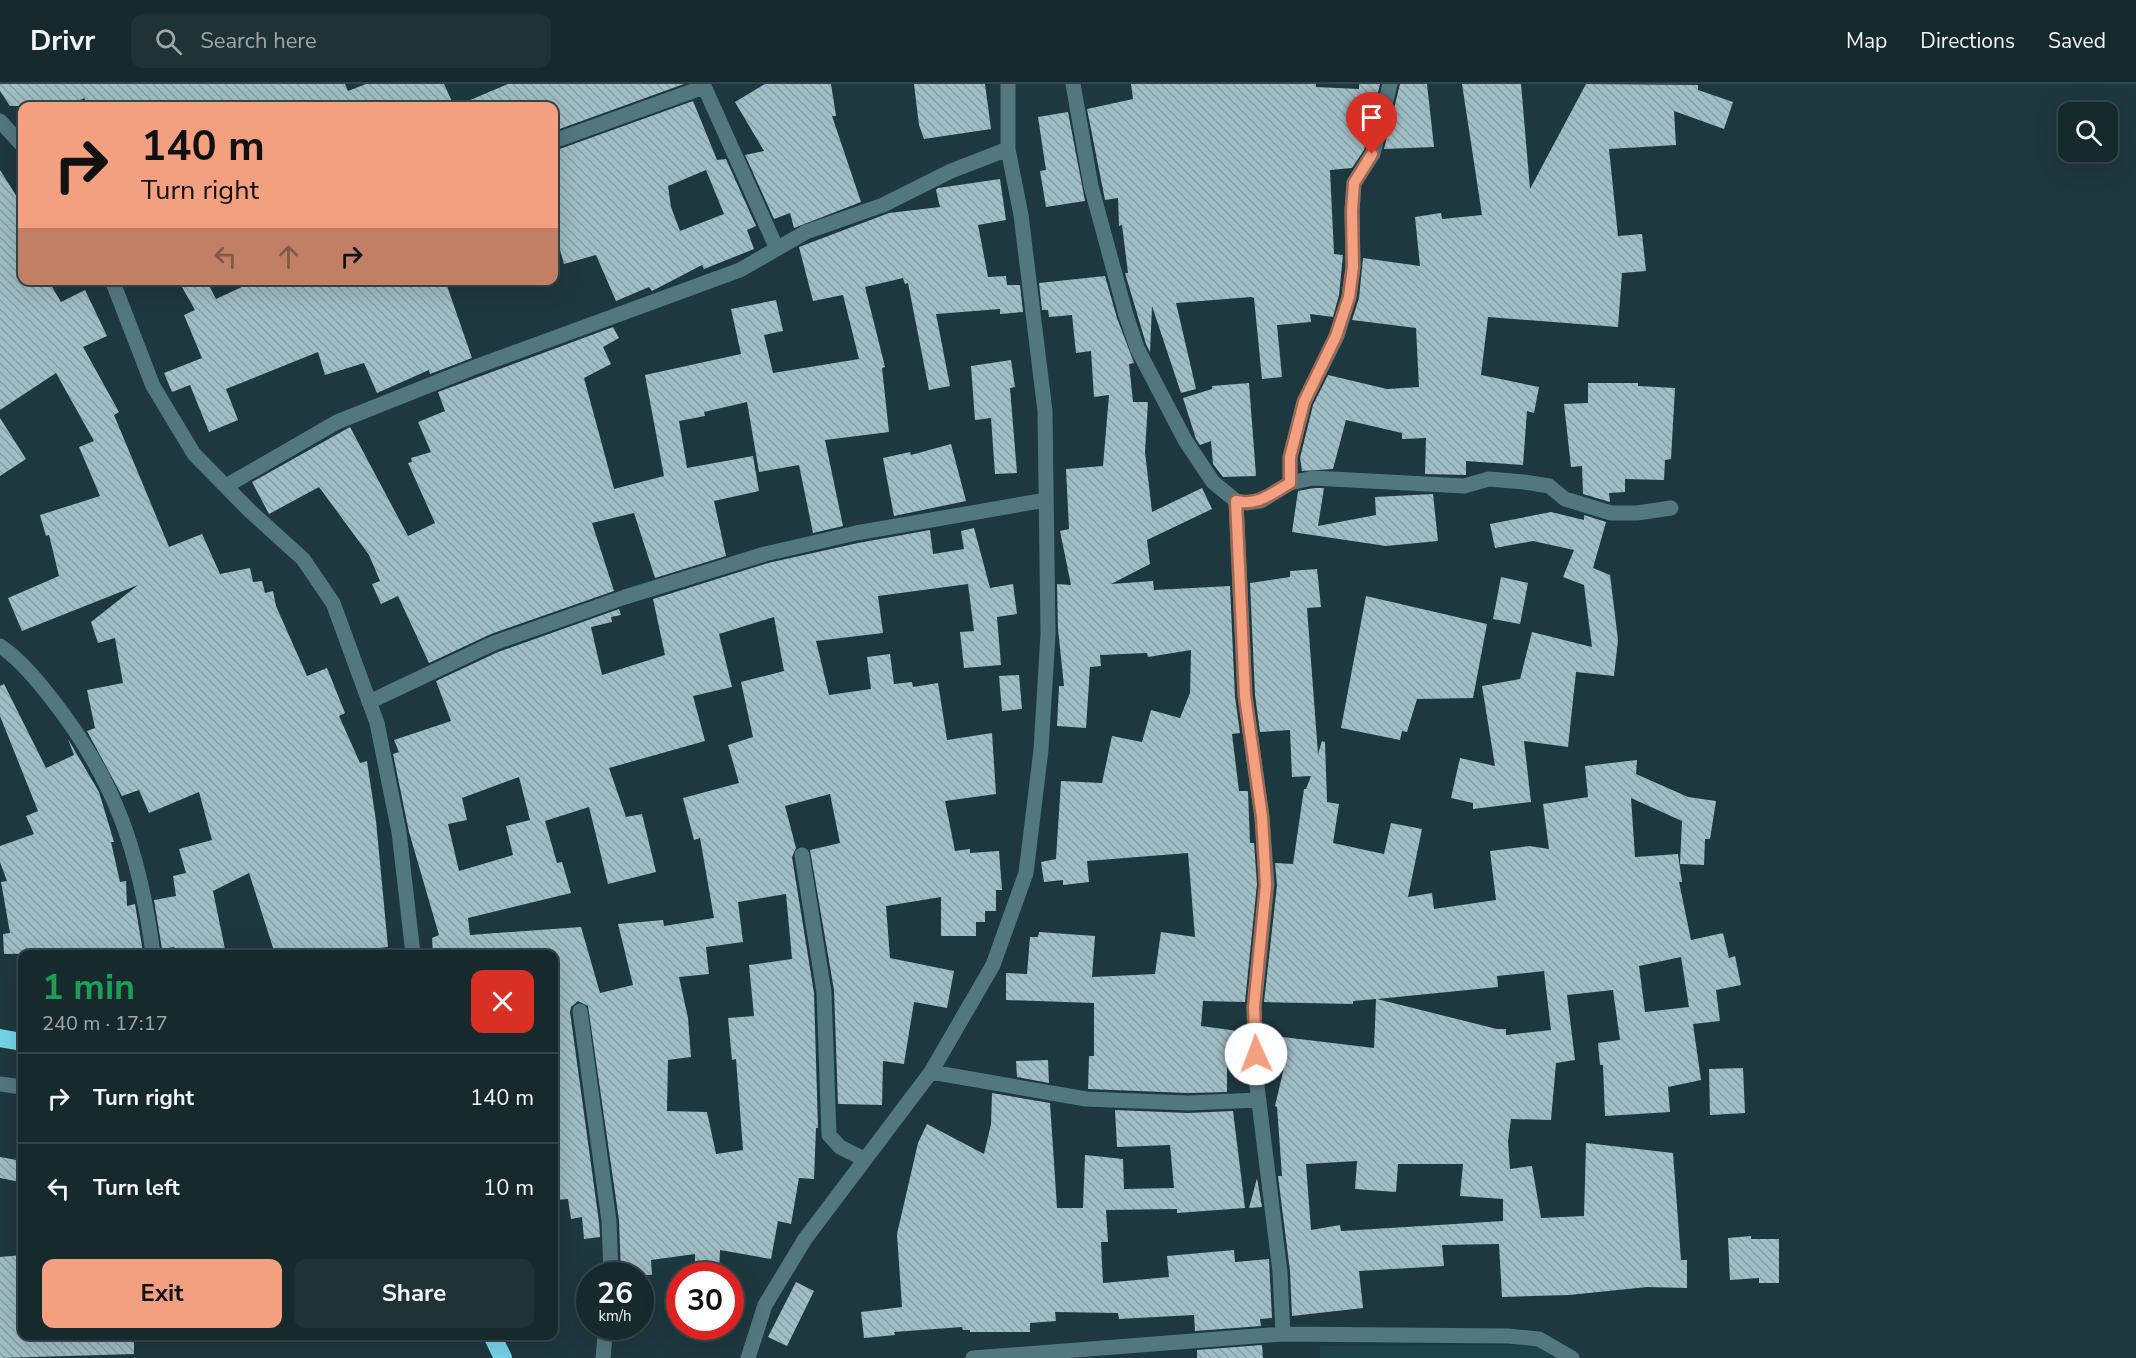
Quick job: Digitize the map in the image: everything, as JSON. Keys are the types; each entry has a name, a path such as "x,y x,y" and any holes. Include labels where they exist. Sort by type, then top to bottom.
{"highway":[{"path":"0,1038 18,1041"},
{"path":"494,1340 502,1358"}],"street":[{"path":"1074,84 1091,186 1137,348 1185,440 1213,482 1236,501 1246,503 1261,501 1290,483 1313,478 1464,486 1489,479 1549,486 1565,499 1611,513 1637,513 1671,508"},
{"path":"1290,483 1290,457 1304,402 1336,336 1349,297 1353,267 1354,183 1372,154 1390,84"},
{"path":"558,140 704,85 777,249"},
{"path":"748,1358 765,1305 805,1239 931,1072 993,965 1026,873 1041,750 1047,646 1045,411 1021,215 1008,149 1011,85"},
{"path":"0,121 18,141"},
{"path":"226,486 337,422 475,367 740,270 806,232 883,205 951,171 1008,149"},
{"path":"114,285 153,386 194,454 303,559 333,603 377,723 399,832 413,950"},
{"path":"369,702 494,643 625,597 765,554 856,533 1046,500"},
{"path":"1236,501 1245,696 1262,817 1266,885 1254,1007 1259,1100 1280,1272 1283,1334"},
{"path":"0,646 42,686 81,736 118,806 138,866 152,950"},
{"path":"802,855 824,992 829,1135 840,1148 864,1159"},
{"path":"580,1011 609,1221 611,1262"},
{"path":"931,1072 1086,1100 1188,1102 1259,1100"},
{"path":"0,1084 18,1086"},
{"path":"974,1358 1283,1334 1508,1336 1539,1339 1572,1358"},
{"path":"603,1358 605,1340"}],"shaded area":[{"path":"1550,1345 1550,1358 1320,1358 1320,1346"}],"building":[{"path":"0,84 345,84 348,91 366,84 444,84 452,102 86,102 84,98 76,102 18,102 18,106 10,106 0,91"},
{"path":"508,84 684,84 558,130 558,102 465,102"},
{"path":"765,84 831,84 836,116 832,116 861,202 794,228 790,213 774,219 745,155 764,151 735,102"},
{"path":"914,84 985,84 991,129 924,139 919,125"},
{"path":"1131,84 1316,84 1316,87 1359,89 1359,84 1380,84 1364,150 1352,168 1330,170 1334,254 1343,255 1339,295 1333,317 1310,314 1311,322 1277,325 1282,377 1262,379 1254,298 1251,297 1176,303 1196,389 1181,393 1152,306 1150,352 1125,273 1128,273 1122,225 1119,226 1118,198 1105,200 1087,109 1133,99"},
{"path":"1400,84 1427,84 1434,147 1384,149"},
{"path":"1462,84 1521,84 1530,189 1586,84 1698,85 1698,90 1733,102 1724,129 1674,111 1676,145 1609,149 1618,236 1642,234 1646,271 1622,273 1618,327 1488,317 1481,375 1539,387 1534,413 1527,411 1523,465 1466,461 1466,475 1425,474 1426,438 1402,439 1402,433 1346,420 1333,469 1302,471 1300,458 1313,405 1328,375 1387,389 1419,387 1416,328 1352,320 1359,298 1363,258 1420,266 1415,217 1441,213 1442,219 1482,215"},
{"path":"693,101 717,160 726,159 756,226 747,230 754,249 704,269 702,265 652,291 649,287 616,301 596,255 564,264 560,250 558,251 558,150","holes":["706,170 724,214 680,231 671,207 668,186"]},
{"path":"1068,112 1085,201 1046,207 1040,171 1046,170 1038,117"},
{"path":"0,170 18,199 18,285 51,285 61,302 85,290 107,336 83,347 119,412 114,415 169,547 202,534 220,574 250,568 253,582 262,581 265,593 273,591 276,606 307,676 327,668 345,713 339,716 360,763 367,761 376,821 388,947 362,950 274,950 249,873 213,891 225,950 175,950 174,947 162,949 154,900 176,896 173,876 186,873 179,849 212,840 199,792 149,813 139,790 122,796 87,731 95,728 87,690 123,683 115,638 98,643 91,622 138,585 22,631 8,598 59,576 49,535 46,536 40,515 100,496 79,447 94,441 56,373 0,410"},
{"path":"1000,179 1006,220 978,225 988,277 1006,276 1007,285 1020,285 1023,312 1000,314 1000,309 936,314 950,386 929,390 908,283 905,284 903,278 865,287 885,367 882,368 889,432 825,440 843,526 813,533 799,465 759,472 747,402 704,412 705,416 679,421 687,468 753,456 759,491 714,501 726,556 655,578 634,513 592,523 614,591 491,634 429,663 398,596 381,604 372,584 380,581 369,555 319,487 269,514 252,482 350,427 408,536 435,523 408,463 412,462 411,458 431,452 418,422 445,411 438,392 613,327 619,338 603,347 611,364 584,378 614,489 664,476 645,375 741,354 731,309 776,300 783,331 764,335 773,373 859,359 843,295 813,301 799,247 889,213 940,207 936,190 938,188"},
{"path":"1105,276 1117,318 1134,363 1129,364 1133,402 1148,402 1145,452 1152,512 1202,488 1212,509 1147,540 1150,564 1111,584 1153,581 1154,590 1230,586 1235,697 1240,733 1232,734 1239,791 1248,791 1250,843 1254,843 1257,884 1245,1002 1203,1001 1201,1026 1245,1032 1246,1061 1227,1062 1227,1092 1188,1093 1088,1089 1089,1056 1094,1056 1094,1003 1006,1000 1006,973 1027,974 1030,937 1038,937 1039,932 1095,936 1092,977 1155,974 1161,932 1195,937 1188,853 1087,861 1089,882 1063,885 1063,880 1044,882 1041,862 1056,859 1061,781 1102,783 1112,736 1142,742 1151,710 1180,718 1190,693 1191,650 1148,657 1147,653 1100,655 1101,666 1090,667 1086,728 1057,726 1059,686 1064,686 1058,629 1057,584 1071,585 1060,531 1069,529 1066,469 1103,466 1109,395 1094,397 1091,351 1076,353 1072,315 1049,317 1048,310 1042,310 1039,283"},
{"path":"181,285 209,285 216,299 246,285 447,285 472,358 430,374 429,370 377,393 364,363 325,375 318,352 226,389 238,420 209,432 190,385 172,392 164,373 202,358 184,315 195,310"},
{"path":"1011,360 1015,387 1010,388 1017,473 995,474 991,418 975,420 971,366"},
{"path":"1249,383 1256,476 1223,477 1213,464 1211,441 1200,445 1196,439 1183,398 1212,389 1212,386"},
{"path":"1588,383 1638,383 1638,386 1675,388 1671,459 1665,460 1664,480 1625,479 1625,492 1609,493 1610,502 1583,494 1582,466 1571,467 1564,404 1588,403"},
{"path":"0,418 26,459 0,476"},
{"path":"951,444 966,501 894,516 883,458 910,452 911,455"},
{"path":"1324,488 1318,526 1376,515 1375,497 1433,494 1438,541 1386,546 1292,532 1298,491"},
{"path":"1551,512 1584,520 1584,515 1606,522 1593,568 1610,575 1618,640 1614,676 1576,672 1568,747 1524,741 1531,802 1473,809 1473,803 1451,798 1460,758 1495,766 1482,686 1520,679 1532,632 1592,647 1584,585 1563,577 1574,550 1533,541 1495,548 1490,524"},
{"path":"974,528 990,588 1013,584 1017,614 997,617 1001,665 964,668 960,632 974,631 968,584 878,596 883,633 816,641 829,695 871,689 867,657 890,654 894,684 912,682 913,687 938,683 947,740 992,733 996,794 945,801 955,851 970,849 970,853 999,851 1002,890 996,890 996,911 985,911 985,922 976,922 976,936 941,936 941,897 886,906 890,958 954,971 947,1008 914,1002 904,1064 883,1061 882,1105 838,1104 834,990 810,850 840,843 830,794 785,806 796,848 792,857 814,993 818,1128 816,1128 814,1179 799,1178 791,1224 778,1221 771,1259 720,1250 719,1262 695,1262 695,1254 651,1260 651,1262 621,1262 619,1220 588,1006 578,1001 571,1007 570,1012 600,1237 584,1239 582,1217 571,1219 568,1199 558,1200 558,950 433,950 432,938 439,935 409,832 393,754 399,752 394,740 451,721 436,681 498,652 619,609 621,615 611,617 612,622 591,627 602,675 665,655 653,599 768,563 930,530 933,554 964,549 961,531","holes":["774,617 784,671 741,682 753,737 728,745 739,783 683,798 694,840 700,838 714,918 664,926 663,920 618,924 633,985 600,993 581,927 470,935 468,918 571,893 562,862 557,863 545,821 589,807 608,884 656,872 642,814 626,817 609,768 705,741 693,696 732,687 719,634","519,777 530,820 506,826 513,855 459,871 448,824 467,820 462,798","786,894 792,959 749,965 754,1016 728,1018 732,1060 736,1059 743,1150 716,1154 707,1112 667,1111 668,1060 691,1057 688,1018 679,977 709,974 706,947 743,942 738,902"]},
{"path":"1317,569 1321,607 1307,608 1318,754 1322,741 1325,742 1327,802 1339,804 1333,843 1384,854 1391,823 1422,829 1408,897 1432,893 1434,909 1496,900 1490,851 1529,846 1549,849 1543,804 1588,797 1585,766 1637,760 1636,774 1688,797 1716,801 1710,839 1705,839 1704,865 1680,864 1682,821 1631,798 1635,857 1678,854 1682,882 1679,882 1691,940 1723,933 1729,958 1735,956 1741,985 1716,990 1720,1021 1693,1024 1701,1080 1668,1087 1670,1112 1605,1116 1603,1065 1600,1065 1598,1043 1620,1040 1613,990 1567,995 1575,1060 1556,1063 1551,1120 1511,1119 1508,1141 1510,1169 1532,1166 1541,1218 1584,1216 1586,1143 1673,1153 1681,1260 1687,1260 1687,1288 1647,1287 1569,1295 1502,1297 1499,1244 1442,1245 1444,1266 1359,1271 1363,1308 1292,1316 1290,1271 1278,1176 1282,1176 1277,1107 1275,1106 1286,1059 1265,1060 1265,1035 1374,1048 1376,999 1353,1001 1353,1004 1264,1002 1277,885 1275,863 1293,864 1304,789 1311,776 1292,777 1290,730 1260,732 1255,695 1250,583 1290,577 1290,571","holes":["1681,957 1689,1007 1645,1012 1639,966","1544,971 1551,1030 1506,1035 1506,1029 1497,1029 1377,999 1498,987 1497,976","1357,1161 1355,1189 1396,1192 1398,1164 1463,1164 1460,1196 1503,1199 1503,1221 1341,1231 1340,1225 1311,1230 1306,1164"]},
{"path":"1501,577 1528,583 1520,624 1493,619"},
{"path":"1366,596 1487,624 1473,698 1417,699 1407,732 1402,731 1400,740 1341,728"},
{"path":"1019,675 1022,709 1002,711 999,676"},
{"path":"4,684 46,768 74,755 68,739 99,792 114,842 111,842 120,882 126,881 127,906 135,904 143,950 18,950 18,954 4,954 3,934 10,933 1,882 7,881 0,862 0,846 34,834 26,816 38,811 0,716 0,686"},
{"path":"1048,1060 1049,1083 1017,1077 1016,1061"},
{"path":"1743,1068 1745,1113 1710,1115 1709,1069"},
{"path":"992,1093 1050,1103 1057,1208 1083,1208 1085,1155 1123,1159 1124,1189 1174,1188 1170,1145 1117,1147 1115,1110 1188,1113 1233,1111 1245,1208 1177,1213 1177,1209 1106,1210 1108,1242 1101,1242 1103,1283 1169,1277 1167,1256 1234,1250 1235,1262 1269,1259 1272,1318 1260,1319 1261,1326 1195,1331 1194,1315 1119,1319 1118,1313 1055,1312 1056,1321 1030,1323 1030,1332 970,1332 970,1330 963,1330 962,1327 894,1332 895,1335 864,1338 861,1312 902,1307 897,1234 918,1143 927,1124 984,1154 991,1124"},
{"path":"0,1157 18,1160 18,1182 0,1178"},
{"path":"1257,1178 1262,1207 1249,1208"},
{"path":"1751,1236 1751,1239 1779,1239 1779,1283 1759,1283 1759,1278 1730,1280 1728,1238"},
{"path":"18,1255 18,1340 134,1340 134,1354 0,1358 0,1257"},
{"path":"796,1282 814,1291 787,1346 768,1337"},
{"path":"1262,1345 1263,1358 1197,1358 1197,1350"}],"route":[{"path":"1256,1054 1254,1007 1266,885 1262,817 1245,696 1236,501 1246,503 1261,501 1290,483 1290,457 1297,423 1304,402 1336,336 1349,297 1353,267 1354,183 1372,154"}]}
